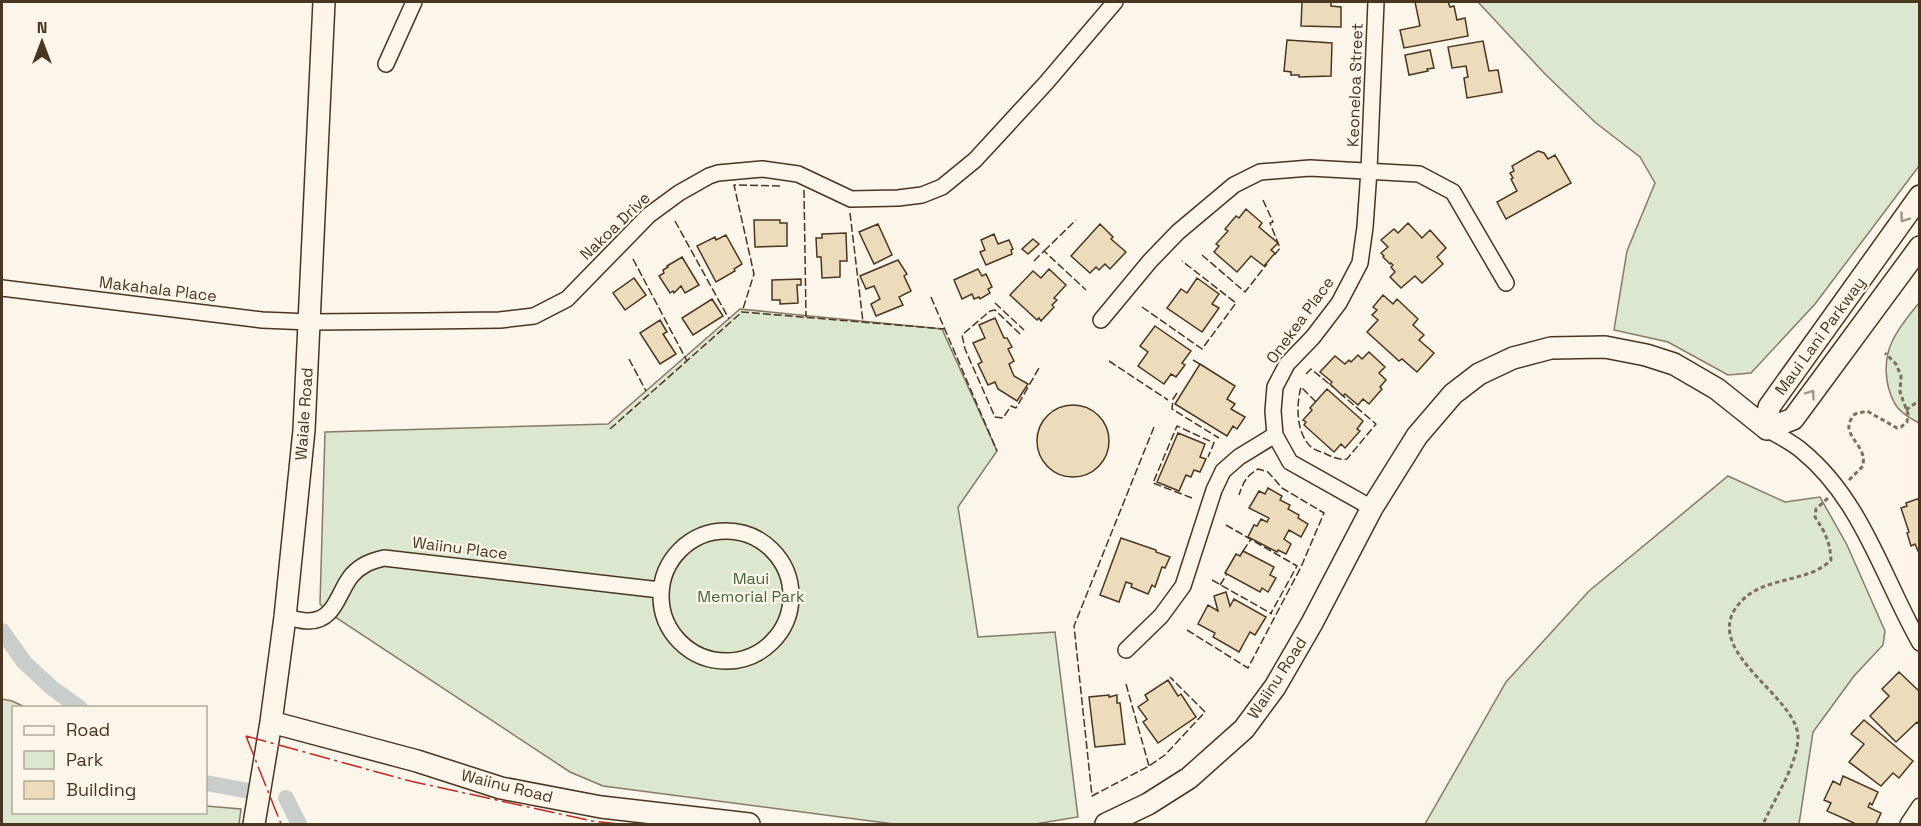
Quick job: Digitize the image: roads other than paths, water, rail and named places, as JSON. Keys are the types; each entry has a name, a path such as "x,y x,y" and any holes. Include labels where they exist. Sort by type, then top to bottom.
{"street":[{"name":"Waiale Road","path":"254,825 285,617 304,430 324,2"},
{"path":"386,64 414,2"},
{"name":"Nakoa Drive","path":"310,322 500,320 534,316 567,299 649,215 679,193 718,173 762,169 798,174 851,199 922,195 942,187 975,160 1046,83 1115,2"},
{"name":"Keoneloa Street","path":"1369,170 1376,2"},
{"path":"1101,320 1150,261 1178,232 1234,185 1260,172 1310,168 1419,174 1453,192 1506,284"},
{"name":"Onekea Place","path":"1369,170 1360,263 1339,303 1287,364 1275,387 1272,411 1275,435 1290,462 1372,508"},
{"name":"Maui Lani Parkway","path":"1920,196 1769,407 1767,429 1793,419 1920,247"},
{"name":"Makahala Place","path":"2,288 262,320 310,322"},
{"name":"Waiinu Road","path":"1106,825 1148,804 1190,778 1244,729 1280,678 1372,508 1417,436 1453,394 1479,374 1513,358 1551,348 1605,347 1646,355 1674,364 1718,389 1767,429"},
{"path":"1767,429 1802,450 1838,489 1860,520 1915,623 1920,643"},
{"path":"1126,650 1161,616 1183,586 1214,490 1223,471 1239,457 1275,435"},
{"path":"733,531 757,539 777,555 789,578 791,603 784,628 767,648 744,659 718,662 694,654 675,637 663,615 660,590 668,565 684,545 707,534 733,531"},
{"name":"Waiinu Place","path":"285,617 309,621 320,619 333,609 353,573 367,562 384,558 660,590"},
{"name":"Waiinu Road","path":"271,722 417,761 501,788 601,807 749,825"},
{"path":"1908,825 1920,806"}],"waterway":[{"path":"2,631 24,662 52,688 77,706"},
{"path":"207,783 249,791"},
{"path":"286,798 299,824"}],"park label":[{"name":"Maui Memorial Park","path":"751,587"}]}
